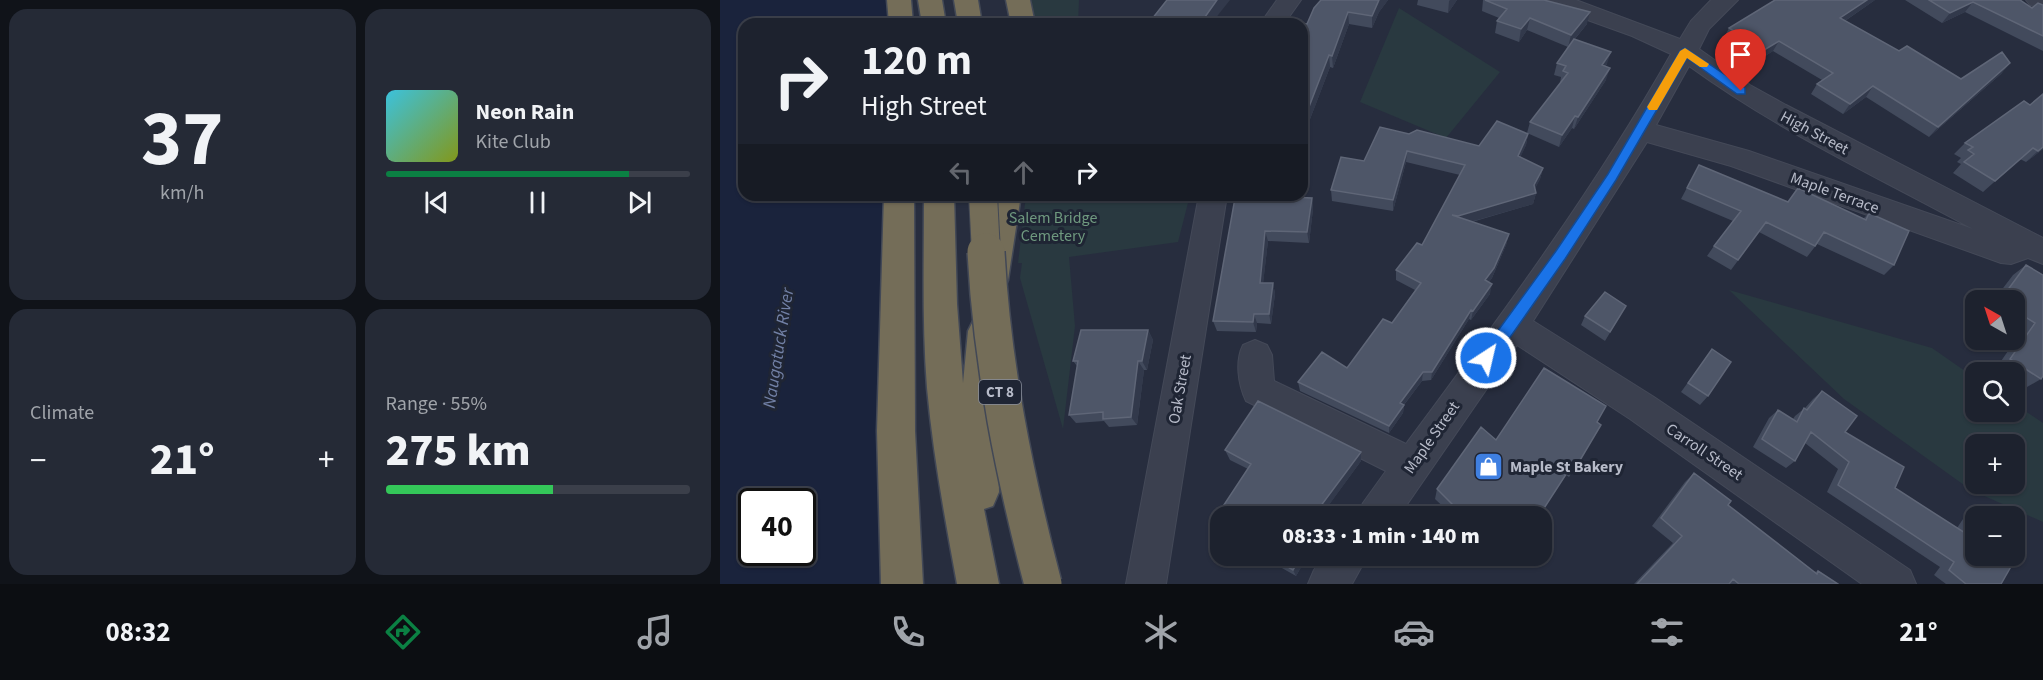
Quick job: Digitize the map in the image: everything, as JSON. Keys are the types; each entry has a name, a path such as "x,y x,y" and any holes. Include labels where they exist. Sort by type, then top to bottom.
{"highway":[{"path":"899,0 900,18"},
{"path":"930,0 933,18"},
{"path":"966,0 969,18"},
{"path":"1018,0 1022,18"},
{"path":"899,201 896,432 902,584"},
{"path":"939,201 940,320 948,413 978,584"},
{"name":"CT 8","path":"983,201 990,318 1002,407 1024,514 1043,584"},
{"path":"984,584 977,447 981,370 992,279 1005,201"}],"street":[{"path":"1276,18 1289,0"},
{"name":"High Street","path":"1554,0 1640,31 1685,51 1741,91 1777,112 2038,242"},
{"name":"Maple Street","path":"1383,506 1561,255 1640,130 1699,26 1726,0"},
{"path":"2038,0 2043,2"},
{"name":"Maple Terrace","path":"1640,130 1739,158 2001,251 2011,252 2038,242"},
{"name":"Oak Street","path":"1146,584 1213,201"},
{"name":"Carroll Street","path":"1511,324 1642,408 1896,584"},
{"path":"1256,355 1258,390 1412,465"},
{"path":"1328,584 1340,566"}],"green space":[{"path":"1031,0 1079,0 1078,18 1034,18"},
{"path":"1399,8 1500,72 1446,138 1360,102"},
{"name":"Salem Bridge Cemetery","path":"1025,201 1188,201 1178,242 1069,257 1075,326 1063,429 1020,278 1022,263 1018,263"},
{"path":"1729,290 1932,348 1965,371 1965,422 2025,422 2025,411 2043,423 2043,522 2025,514 2025,506 2007,506 1980,494 2025,494 2025,434 1965,434 1965,486 1844,399"}],"water":[{"name":"Naugatuck River","path":"720,0 903,0 915,17 738,18 738,201 916,201 909,335 886,584 720,584"}],"building":[{"path":"1167,0 1217,0 1204,18 1153,18"},
{"path":"1321,0 1379,0 1372,16 1348,12 1332,56 1329,55 1308,109 1308,22 1314,8"},
{"path":"1485,0 1544,0 1590,12 1571,35 1530,18 1521,29 1497,21 1507,9"},
{"path":"1775,0 1867,0 1840,18 1899,51 1907,46 1961,79 2002,52 2010,63 1938,127 1873,86 1850,104 1817,84 1833,73 1779,41 1764,50 1729,28"},
{"path":"1929,0 2020,0 2032,8 2038,3 2043,5 2043,36 1973,2 1950,13"},
{"path":"1574,39 1611,52 1602,65 1610,68 1578,117 1575,116 1562,135 1530,122 1568,73 1563,71 1566,66 1557,63"},
{"path":"2043,94 2043,147 2038,151 2033,148 1995,181 1964,162 1974,154 1968,150 1973,147 1965,143 2024,101 2030,105"},
{"path":"1497,121 1528,134 1518,156 1543,168 1534,185 1536,193 1458,216 1452,215 1509,234 1494,268 1485,280 1492,284 1473,311 1471,310 1432,372 1423,372 1400,403 1404,405 1389,426 1298,382 1322,352 1347,368 1383,319 1392,323 1421,283 1396,270 1417,243 1422,245 1465,165 1407,151 1393,200 1331,190 1341,157 1364,161 1380,127 1409,134 1417,130 1479,146"},
{"path":"1699,165 1788,202 1798,188 1866,220 1869,213 1909,231 1894,265 1824,232 1815,246 1766,222 1738,260 1714,246 1741,211 1687,188"},
{"path":"1308,198 1312,198 1307,232 1265,231 1260,283 1273,283 1269,314 1254,314 1253,322 1213,321 1234,201 1308,201"},
{"path":"2026,265 2043,275 2043,376 2041,379 2025,369 2025,362 2015,362 2010,359 2016,350 2025,350 2025,337 2035,323 2025,317 2025,290 2008,290"},
{"path":"1605,292 1626,306 1610,332 1585,316"},
{"path":"1081,330 1148,330 1142,361 1138,361 1131,417 1103,419 1103,412 1069,415 1078,361 1073,361"},
{"path":"1712,349 1731,362 1708,396 1688,383"},
{"path":"1544,368 1606,406 1597,422 1601,425 1576,467 1572,465 1545,506 1454,506 1437,489 1481,427 1496,440"},
{"path":"1822,391 1857,416 1845,432 1904,467 1895,488 1965,533 1965,566 2011,566 2001,584 1966,584 1949,570 1954,562 1838,485 1849,462 1811,432 1795,461 1762,439 1778,410 1797,422 1804,408 1807,410"},
{"path":"1258,401 1361,452 1321,506 1223,506 1251,464 1225,450"},
{"path":"1694,473 1731,501 1728,505 1817,574 1818,571 1838,584 1739,584 1733,579 1729,584 1637,584 1682,536 1661,518"}],"slow traffic":[{"path":"1653,107 1685,51 1704,64"}],"place":[{"name":"Maple St Bakery","path":"1489,466"}],"route":[{"path":"1486,358 1561,255 1612,177 1685,51 1741,91"}]}
